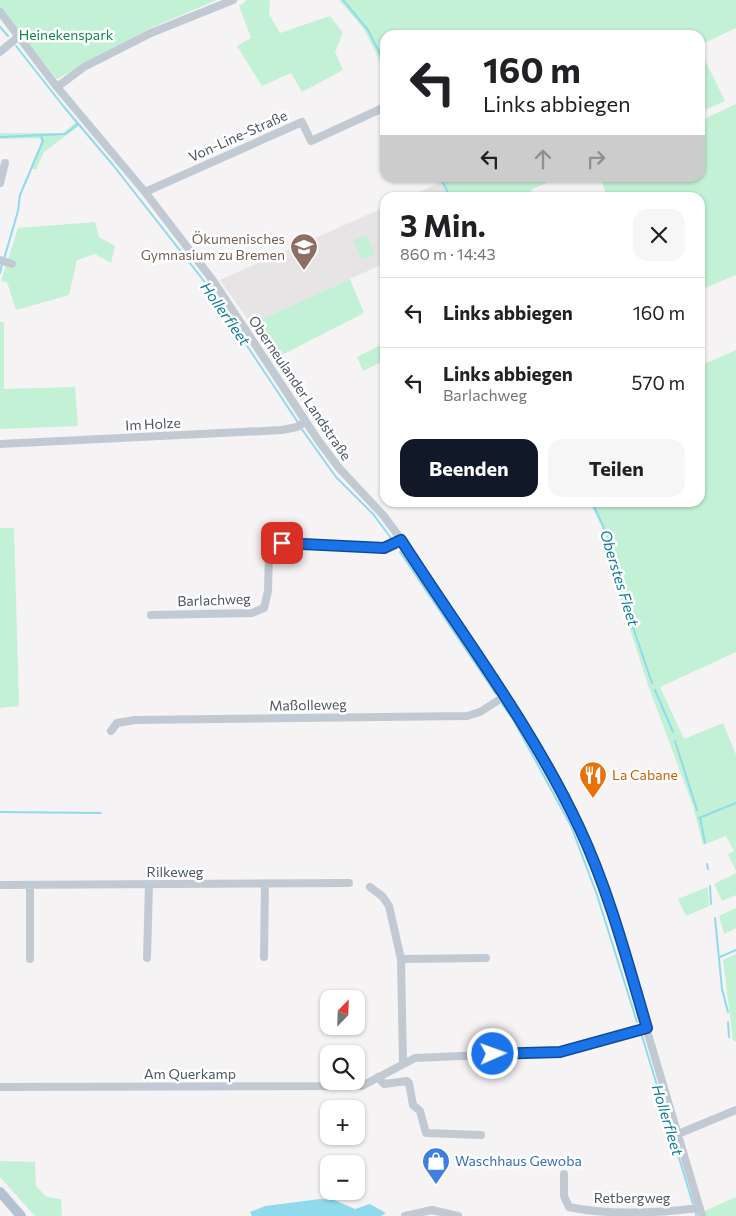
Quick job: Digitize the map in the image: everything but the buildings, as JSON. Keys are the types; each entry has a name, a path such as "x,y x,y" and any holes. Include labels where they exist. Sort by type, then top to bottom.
{"main road":[{"path":"0,1192 21,1216"}],"street":[{"path":"57,86 84,67 151,33 233,0"},
{"name":"Oberneulander Landstraße","path":"0,12 57,86 145,192 214,282 301,425 383,515 538,748 579,827 610,906 701,1212"},
{"path":"0,52 19,36"},
{"name":"Von-Line-Straße","path":"145,192 302,122 311,141 380,109"},
{"path":"0,183 6,163"},
{"path":"0,260 3,263 12,264"},
{"name":"Im Holze","path":"0,444 301,425"},
{"name":"Barlachweg","path":"151,615 252,613 264,608 268,591 269,554 282,543 384,548 401,540"},
{"name":"Maßolleweg","path":"112,731 117,723 135,720 467,716 480,712 505,696"},
{"path":"147,958 149,884"},
{"path":"264,957 265,884"},
{"name":"Rilkeweg","path":"0,885 349,884"},
{"path":"30,885 30,959"},
{"path":"370,887 383,897 389,906 401,959 403,1063"},
{"path":"401,959 486,958"},
{"name":"Am Querkamp","path":"0,1087 362,1086 415,1058 560,1052 647,1028"},
{"path":"378,1077 384,1084 407,1081 409,1083 413,1105 420,1110 426,1133 481,1135"},
{"path":"678,1134 736,1110"},
{"name":"Retbergweg","path":"564,1174 564,1196 569,1207 590,1212 701,1212"},
{"path":"405,1216 432,1210 458,1216"}],"shaded area":[{"path":"440,182 445,192 419,192"},
{"name":"Ökumenisches Gymnasium zu Bremen","path":"380,209 380,265 251,324 220,280"}],"green space":[{"name":"Heinekenspark","path":"0,0 217,0 153,27 57,79 0,8"},
{"path":"247,0 270,0 269,14 280,33 330,16 343,33 335,52 343,70 302,92 291,73 262,86 237,46 251,38 239,6"},
{"path":"339,0 736,0 736,28 705,43 705,30 380,30 380,61 364,29"},
{"path":"705,60 725,101 705,110"},
{"path":"736,104 736,275 705,288 705,192 605,192 602,182 705,182 705,119"},
{"path":"76,122 79,126 44,152 36,170 30,168 41,142 40,138 0,139 0,133 63,133"},
{"path":"440,182 548,182 531,190 532,192 445,192"},
{"path":"95,222 99,237 115,246 111,263 95,254 77,260 69,295 16,310 7,282 1,281 18,228"},
{"path":"366,235 375,254 362,260 353,240"},
{"path":"350,279 364,313 272,360 251,324"},
{"path":"0,322 4,322 4,389 75,387 78,426 0,429"},
{"path":"380,346 380,362 363,371 357,357"},
{"path":"736,350 736,652 660,687 684,739 723,723 736,755 736,871 728,854 734,851 726,836 703,845 693,806 648,685 606,555 608,540 592,507 705,507 705,364"},
{"path":"0,528 14,528 19,706 0,708"},
{"path":"736,873 736,895 722,901 714,884"},
{"path":"708,887 709,906 686,916 678,899"},
{"path":"736,908 736,928 724,934 719,916"},
{"path":"736,954 736,1042 733,1040 723,960"},
{"path":"0,1161 35,1162 36,1186 47,1197 61,1199 62,1216 35,1216 0,1177"},
{"path":"736,1197 736,1216 706,1216 704,1211"}],"water":[{"path":"320,1199 334,1200 355,1209 370,1204 386,1213 381,1216 252,1216 250,1212 265,1206"}],"waterway":[{"name":"Oberstes Fleet","path":"343,0 368,30 380,54"},
{"name":"Hollerfleet","path":"0,27 8,36"},
{"name":"Hollerfleet","path":"16,46 204,281 299,424"},
{"path":"0,137 65,134 78,124"},
{"path":"4,259 18,211 20,195 43,141 41,136"},
{"name":"Oberstes Fleet","path":"443,183 448,192"},
{"path":"0,273 2,263"},
{"name":"Hollerfleet","path":"301,428 336,477 373,514 391,538"},
{"name":"Oberstes Fleet","path":"594,507 610,541 609,557 652,683"},
{"name":"Hollerfleet","path":"400,552 496,694"},
{"name":"Oberstes Fleet","path":"655,690 673,732"},
{"name":"Hollerfleet","path":"502,704 514,721 571,826 597,895 637,1022"},
{"name":"Oberstes Fleet","path":"675,741 697,810"},
{"path":"699,818 736,803"},
{"path":"0,812 101,813"},
{"name":"Oberstes Fleet","path":"700,818 705,843"},
{"name":"Oberstes Fleet","path":"707,864 708,869"},
{"name":"Oberstes Fleet","path":"710,886 711,904"},
{"name":"Oberstes Fleet","path":"715,918 722,989 728,1012"},
{"path":"720,957 736,950"},
{"name":"Oberstes Fleet","path":"728,1022 729,1037"},
{"name":"Hollerfleet","path":"642,1036 693,1204"}],"place":[{"name":"Ökumenisches Gymnasium zu Bremen","path":"304,271"},
{"name":"La Cabane","path":"593,799"},
{"name":"Waschhaus Gewoba","path":"436,1185"}],"route":[{"path":"282,543 384,548 401,540 534,741 579,827 610,906 647,1028 560,1052 493,1054"}]}
